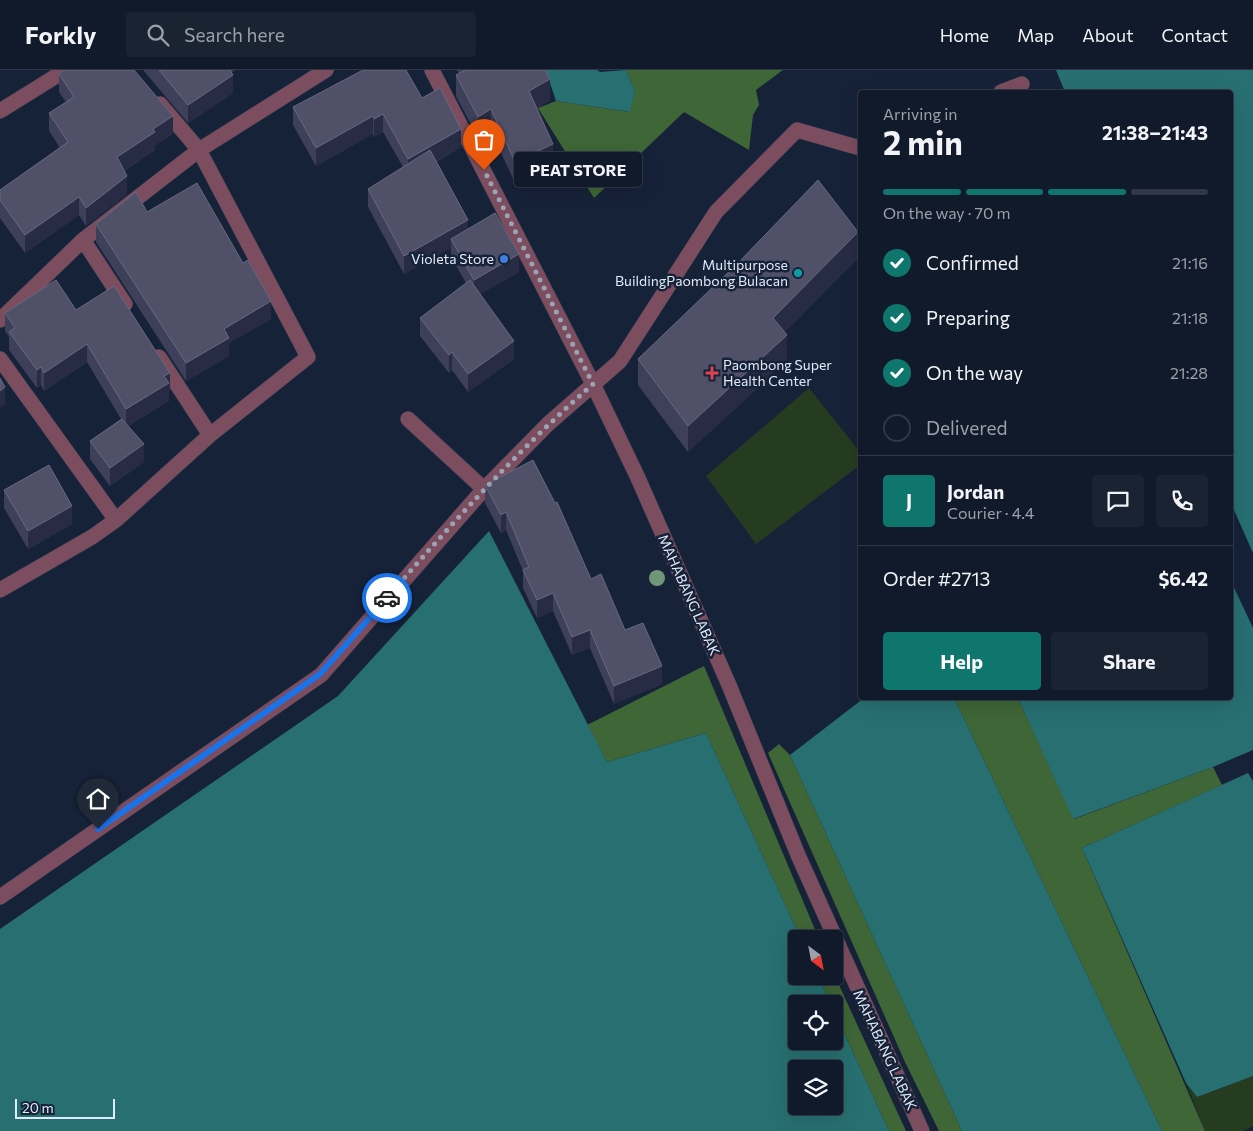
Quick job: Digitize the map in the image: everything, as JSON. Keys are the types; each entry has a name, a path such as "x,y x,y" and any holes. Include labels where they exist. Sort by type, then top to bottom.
{"street":[{"path":"0,111 66,70"},
{"path":"0,320 83,240 199,150 326,70"},
{"name":"MAHABANG LABAK","path":"432,70 593,384 653,512 729,685 802,864 922,1131"},
{"path":"1006,90 1022,84"},
{"path":"0,590 92,537 116,520 210,435 308,357 199,150 150,92"},
{"path":"0,897 320,674 484,488 548,424 620,362 716,212 797,130 858,147"},
{"path":"83,240 131,313"},
{"path":"152,346 210,435"},
{"path":"0,359 116,520"},
{"path":"408,419 484,488"}],"shaded area":[{"path":"543,70 597,70 600,72 626,70 635,92 630,112 556,101 548,77"},
{"path":"626,70 783,70 756,90 759,105 753,115 749,150 684,112 594,198 538,108 556,101 629,112 635,92"},
{"path":"1056,70 1253,70 1253,553 1233,508 1233,90 1064,90"},
{"path":"809,388 858,449 858,467 756,544 706,476"},
{"path":"489,531 607,762 706,733 797,930 788,930 788,985 822,985 827,995 788,995 788,1050 843,1050 843,1031 889,1131 0,1131 0,929 338,696"},
{"path":"1233,585 1253,628 1253,750 1213,767 1073,819 1019,700 1233,700"},
{"path":"704,666 815,930 797,930 706,733 607,762 587,725"},
{"path":"861,700 955,700 1162,1131 962,1131 790,755"},
{"path":"955,700 1019,700 1074,819 1213,767 1222,785 1082,848 1205,1131 1162,1131"},
{"path":"779,744 790,755 962,1131 939,1131 905,1062 768,753"},
{"path":"1248,773 1253,781 1253,1076 1197,1097 1186,1083 1082,848"},
{"path":"822,985 839,985 906,1131 889,1131 843,1031 843,995 827,995"},
{"path":"1253,1076 1253,1126 1243,1131 1205,1131 1186,1083 1197,1097"}],"building":[{"path":"64,70 134,70 173,116 153,129 155,132 117,157 127,176 86,208 79,197 25,235 0,200 0,190 68,142 49,113 74,97 59,74"},
{"path":"159,70 230,70 233,75 188,105"},
{"path":"363,70 406,70 422,98 440,88 461,129 408,159 383,114 374,119 373,116 316,148 293,107"},
{"path":"465,70 545,70 550,79 529,91 553,144 515,162 491,109 478,117 456,75"},
{"path":"430,150 468,220 404,256 368,189"},
{"path":"818,180 858,232 773,318 787,335 688,426 638,359 737,264"},
{"path":"197,183 243,263 248,260 271,301 224,329 229,338 186,363 96,224 136,192 147,212"},
{"path":"495,213 519,254 474,280 451,239"},
{"path":"56,280 76,310 114,286 170,373 164,376 169,383 126,409 87,344 44,373 41,367 37,370 9,332 15,328 5,313"},
{"path":"470,280 514,341 468,374 452,352 449,355 420,318"},
{"path":"0,378 5,387 0,391"},
{"path":"122,419 144,444 110,468 90,441"},
{"path":"533,460 555,503 557,502 591,579 601,574 625,630 643,623 662,666 614,686 590,630 572,637 553,593 537,600 523,570 529,567 506,512 501,515 485,485"},
{"path":"49,465 72,506 28,531 4,490"}],"way so far":[{"path":"387,598 484,488 548,424 593,384 484,170"}],"place":[{"name":"PEAT STORE","path":"484,170"},
{"name":"Violeta Store","path":"504,259"},
{"name":"Multipurpose BuildingPaombong Bulacan","path":"798,273"},
{"name":"Paombong Super Health Center","path":"712,373"}],"route":[{"path":"98,829 320,674 387,598"}]}
